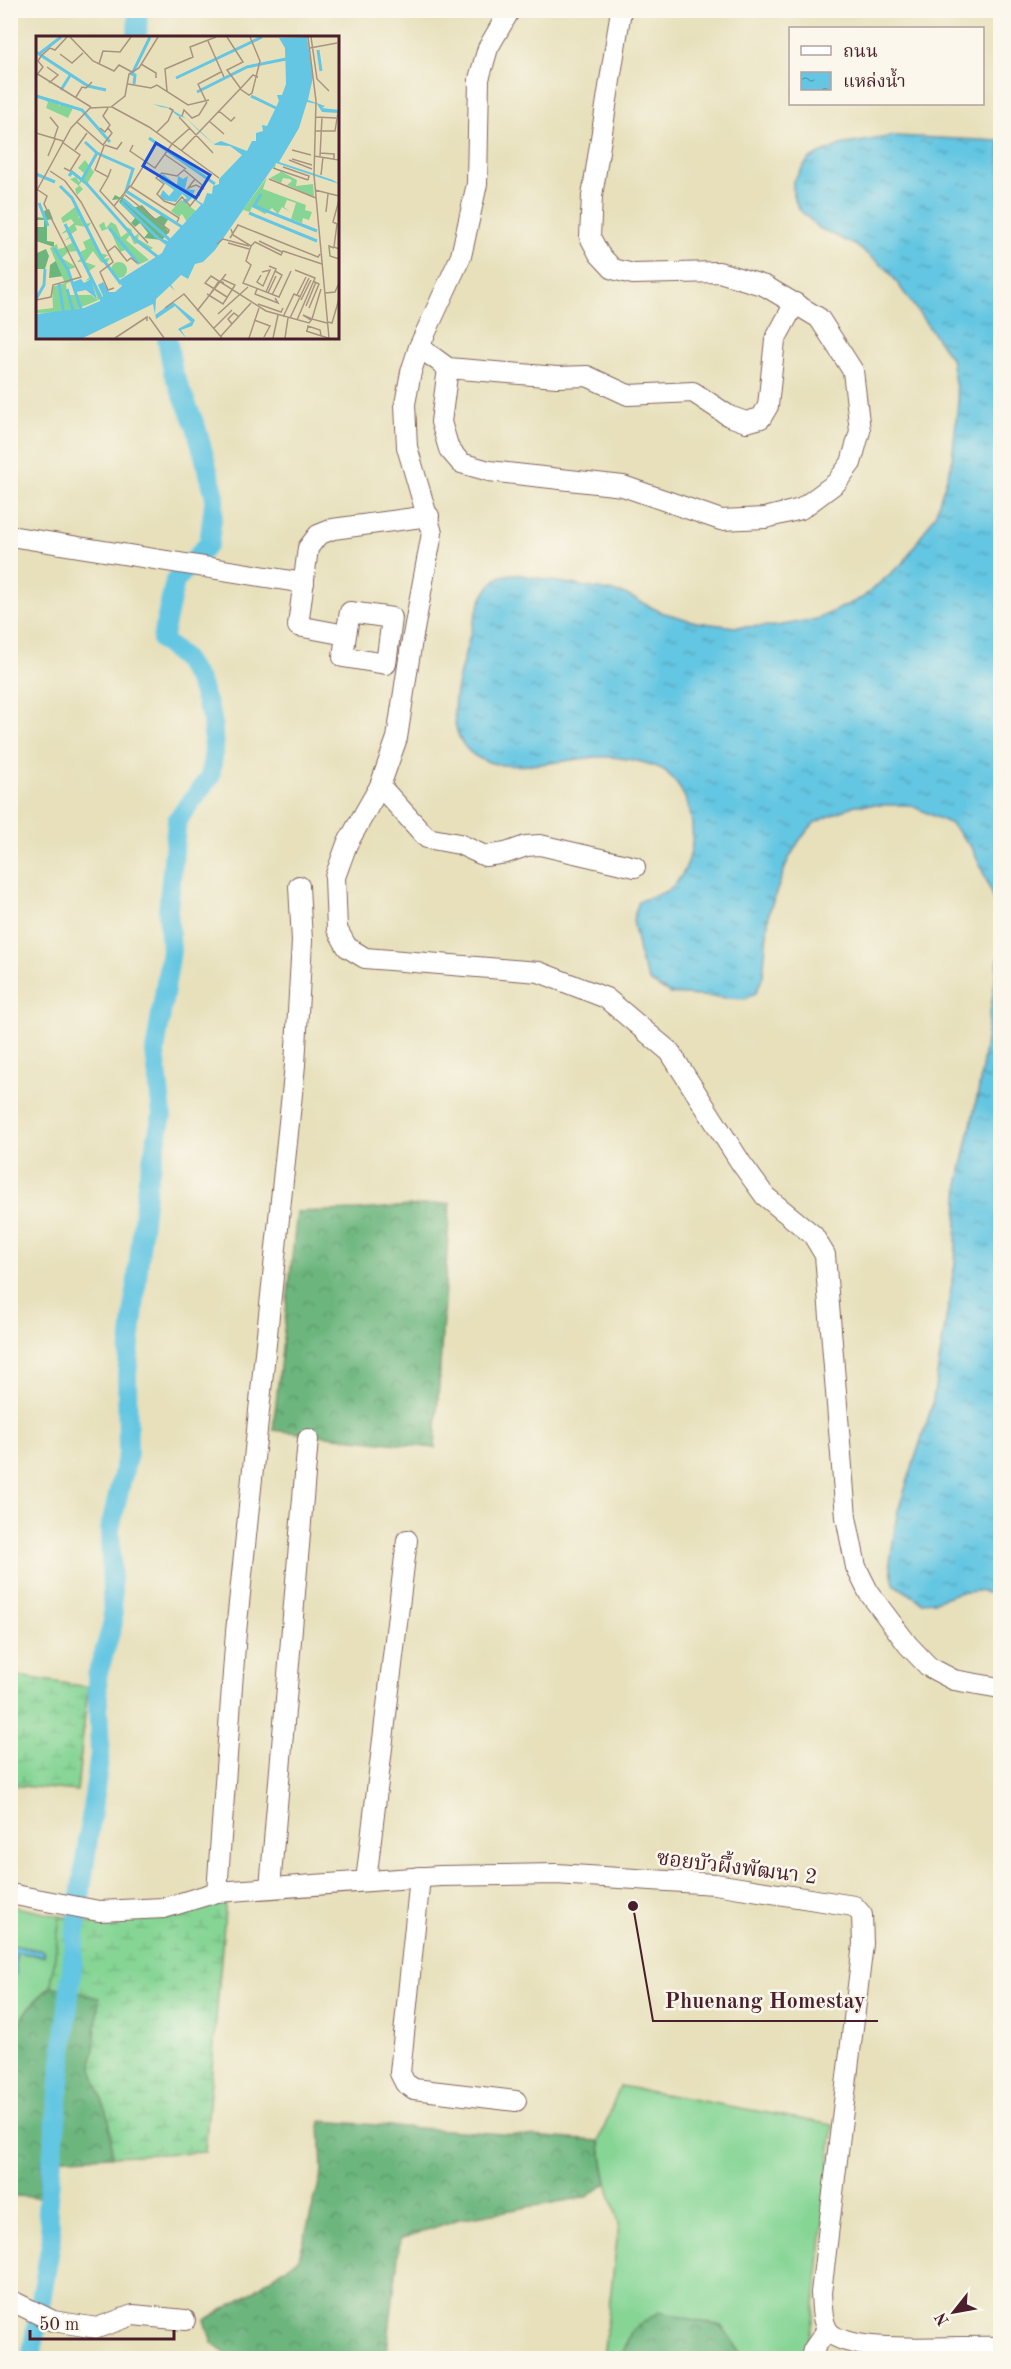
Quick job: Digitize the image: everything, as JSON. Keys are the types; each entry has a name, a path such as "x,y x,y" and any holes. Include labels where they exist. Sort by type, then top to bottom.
{"street":[{"path":"510,10 488,48 479,80 477,184 461,256 419,347 411,372 405,404 407,447 429,516 432,533 397,738 380,786 347,844 335,877 337,929 347,947 366,958 539,972 606,998 670,1052 741,1163 765,1196 813,1235 825,1255 846,1517 856,1567 869,1593 908,1645 930,1667 954,1680 1000,1688"},
{"path":"448,368 441,422 449,449 461,463 489,471 623,486 721,520 765,518 801,509 836,483 850,463 860,431 853,371 819,318 765,286 719,272 633,274 613,269 599,254 590,237 592,196 621,10"},
{"path":"419,347 448,368 557,377 587,376 628,395 693,392 729,416 746,422 761,418 768,406 775,340 795,303"},
{"path":"346,635 298,626 308,548 318,535 333,529 429,516"},
{"path":"10,536 304,583"},
{"path":"380,786 427,838 459,844 485,856 540,845 635,867"},
{"path":"217,1892 236,1632 295,1065 302,941 299,886"},
{"path":"270,1888 308,1439"},
{"path":"366,1881 407,1540"},
{"name":"ซอยบัวผึ้งพัฒนา 2","path":"10,1894 99,1911 164,1908 217,1892 420,1878 556,1874 715,1884 854,1906 862,1915 863,1944 821,2293 823,2317 827,2330"},
{"path":"420,1878 400,2073 405,2083 414,2090 516,2101"},
{"path":"24,2307 53,2321 97,2328 133,2315 185,2319"},
{"path":"811,2358 813,2350 827,2330 840,2340 863,2346 1000,2347"}],"green space":[{"path":"450,1203 435,1448 273,1430 297,1212"},
{"path":"11,1675 88,1687 77,1791 11,1785"},
{"path":"226,1899 205,2152 112,2156 110,2124 92,2068 99,1998 51,1986 60,1916 102,1925"},
{"path":"11,1906 60,1916 51,1986 32,2004 11,2038 11,1978 16,1974 16,1952 44,1956 43,1951 11,1945"},
{"path":"51,1986 99,1998 92,2068 110,2124 112,2156 42,2159 39,2197 11,2196 10,2038 32,2004"},
{"path":"620,2086 833,2125 814,2315 807,2358 744,2358 722,2326 632,2330 620,2358 603,2358 619,2223 607,2183 599,2141"},
{"path":"320,2121 599,2141 607,2183 586,2197 459,2219 400,2239 386,2358 234,2358 212,2343 205,2320 248,2295 299,2258 322,2172"},
{"path":"659,2312 722,2326 744,2358 620,2358 632,2330"}],"water":[{"path":"894,136 1000,141 1000,948 997,912 987,881 972,848 951,824 910,805 855,805 814,823 799,841 788,860 769,912 763,976 756,993 745,999 670,994 649,981 641,962 633,920 639,901 661,894 672,887 687,864 691,850 692,821 683,794 666,771 648,764 614,757 528,765 493,763 478,758 466,748 459,736 454,709 458,680 473,622 484,595 495,580 515,574 625,594 661,612 696,622 735,627 777,626 817,619 862,598 904,562 935,515 952,462 958,401 951,358 888,270 855,245 819,228 799,209 793,196 793,181 809,159 840,145"},
{"path":"1000,948 1000,1595 977,1591 957,1593 935,1601 922,1602 894,1584 890,1563 897,1514 932,1406 955,1264 959,1180 979,1088"},
{"path":"11,1945 43,1951 44,1956 16,1952 16,1974 11,1978"}],"waterway":[{"path":"137,36 138,10"},
{"path":"31,2358 52,2237 47,2208 77,1919 100,1753 97,1676 113,1623 110,1529 128,1453 127,1375 147,1183 162,1115 155,1052 171,951 168,910 177,820 210,777 214,750 212,719 199,682 183,658 162,640 175,581 209,543 215,496 196,427 173,372 167,339"}],"place":[{"name":"Phuenang Homestay","path":"633,1906"}]}
